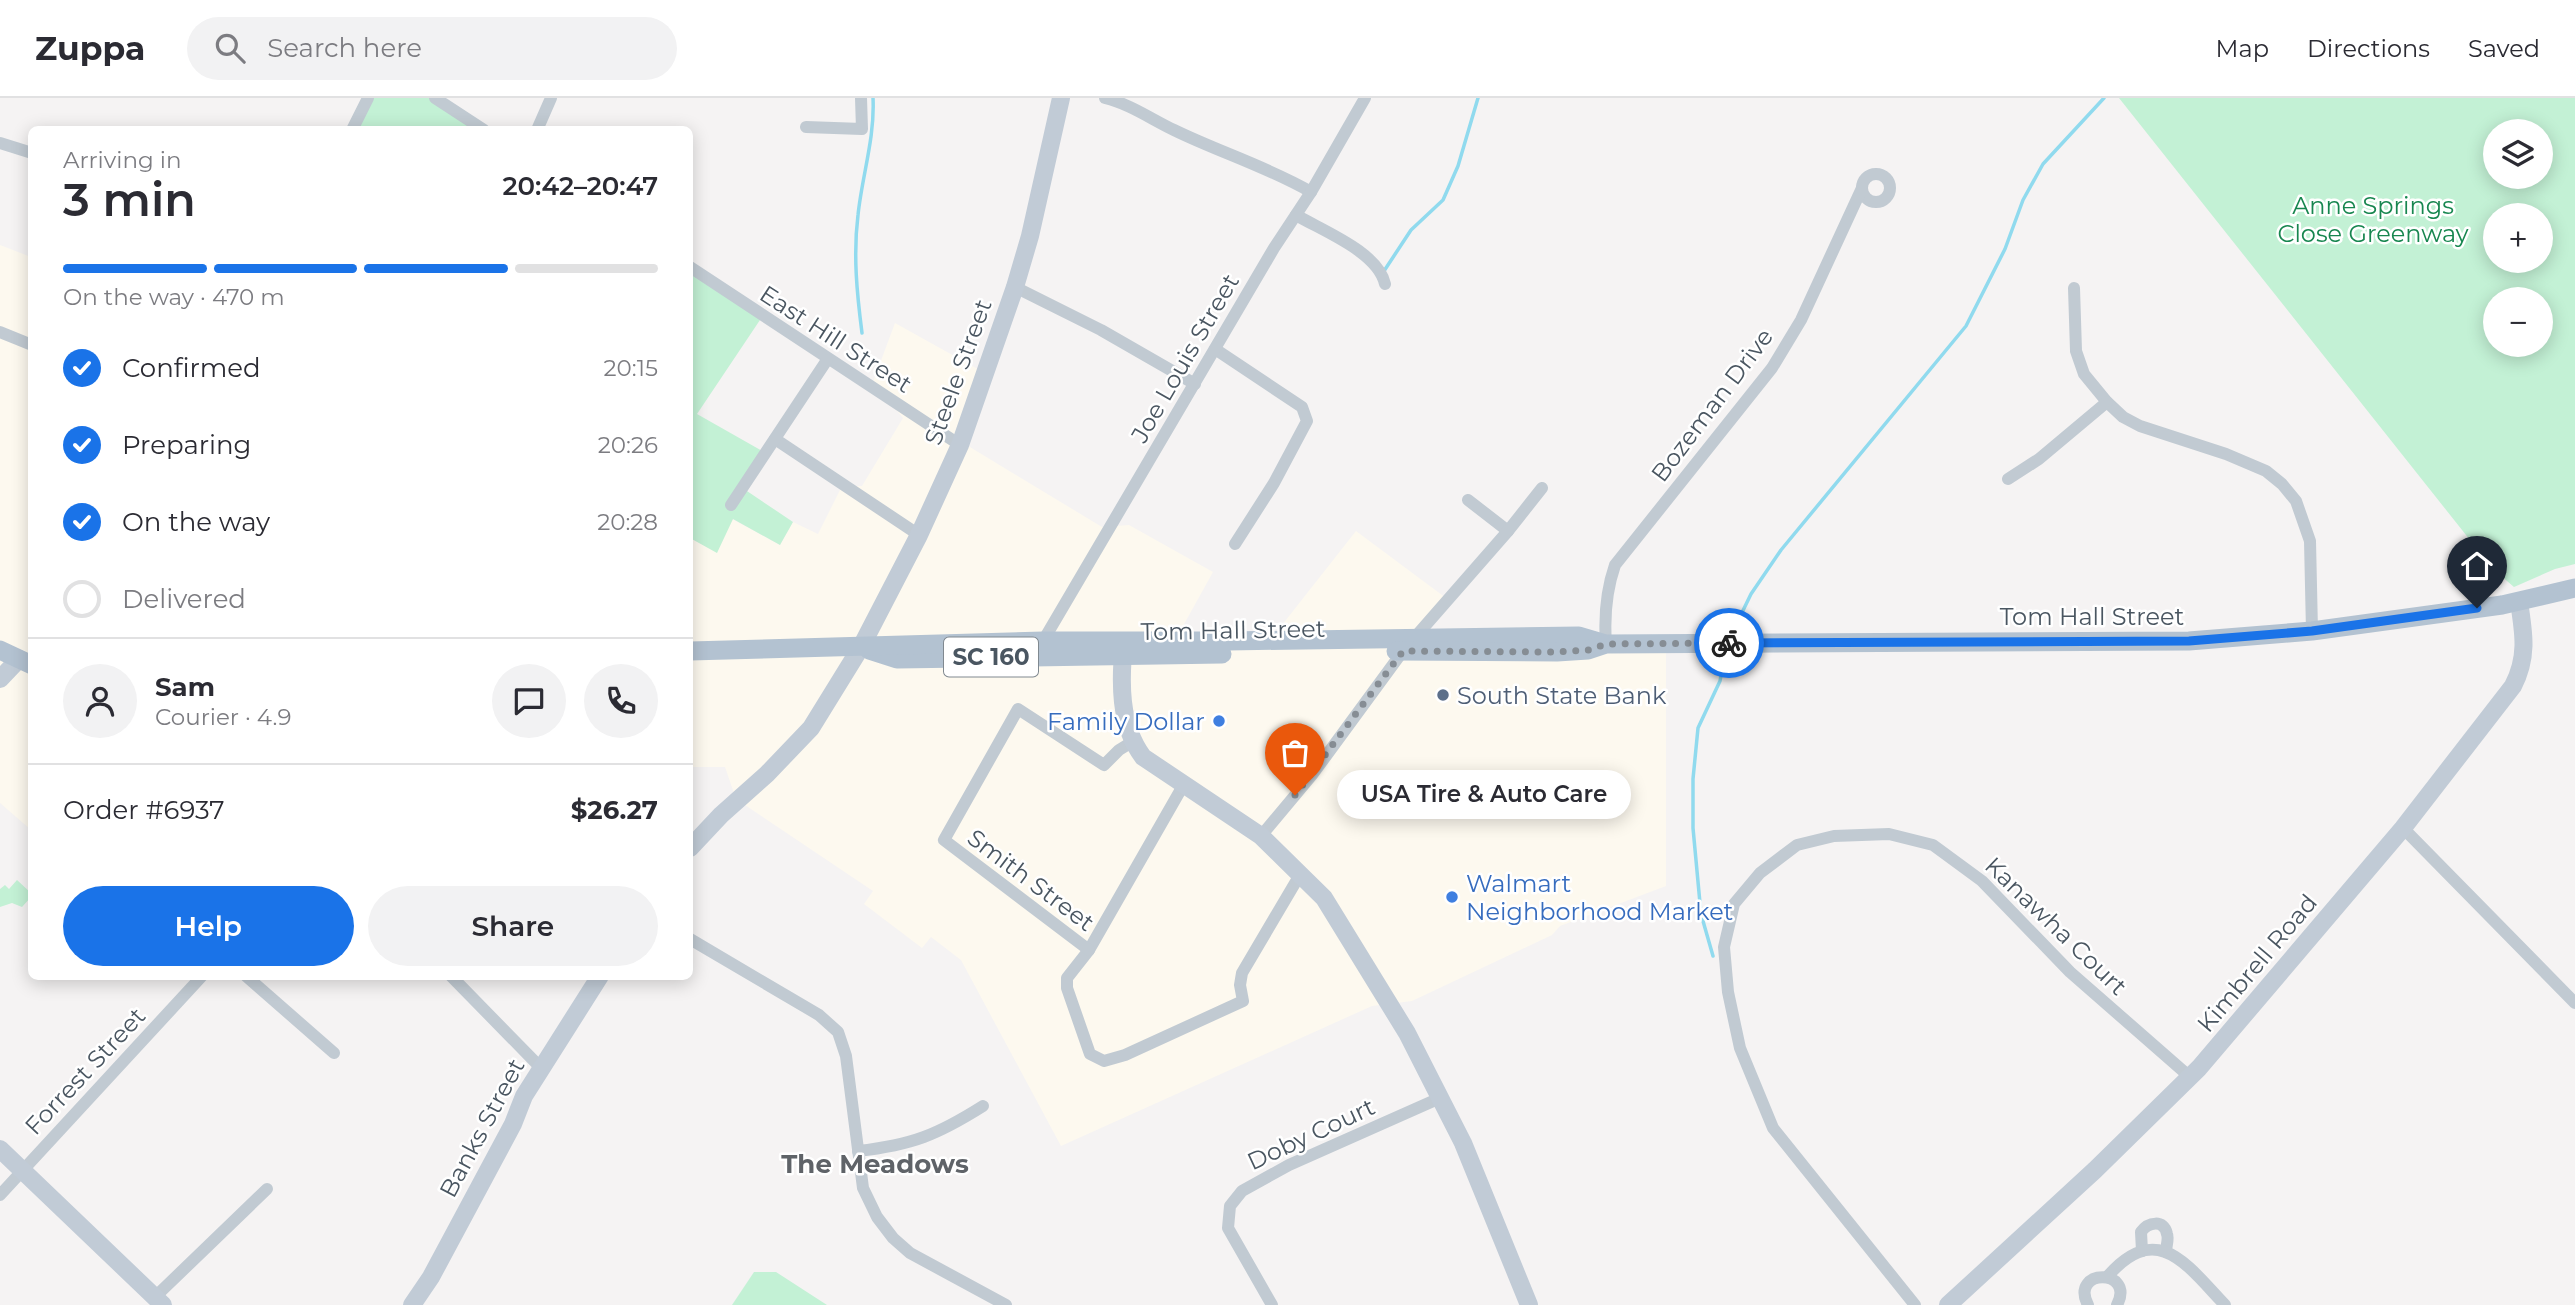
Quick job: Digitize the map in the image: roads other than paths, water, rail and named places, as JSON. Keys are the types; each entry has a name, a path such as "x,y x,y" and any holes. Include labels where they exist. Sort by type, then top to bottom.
{"main road":[{"name":"Tom Hall Street","path":"861,647 897,659 1123,650 1409,645 1579,636 1606,644 2189,641 2312,631 2519,603 2575,588"},
{"name":"Tom Hall Street","path":"693,651 1044,641 1123,650"},
{"path":"0,650 25,662"}],"street":[{"path":"354,126 369,98"},
{"path":"435,98 478,126"},
{"path":"539,126 551,98"},
{"path":"806,127 862,129 861,98"},
{"name":"Steele Street","path":"861,647 919,535 960,445 1034,223 1061,98"},
{"path":"1105,98 1281,175 1311,192"},
{"name":"Joe Louis Street","path":"1044,641 1214,349 1311,192 1365,98"},
{"path":"0,143 28,152"},
{"name":"Bozeman Drive","path":"1606,644 1605,608 1615,565 1772,368 1801,320 1862,188"},
{"path":"1296,215 1364,254 1382,271 1385,284"},
{"name":"East Hill Street","path":"693,269 960,445"},
{"path":"1014,287 1101,330 1195,384"},
{"path":"2074,288 2076,351 2084,374 2107,402 2123,417 2140,426 2252,463 2282,484 2296,501 2310,541 2312,631"},
{"path":"0,332 28,343"},
{"path":"1214,349 1302,407 1307,421 1274,483 1235,544"},
{"path":"731,505 827,359"},
{"path":"2008,479 2039,459 2107,402"},
{"path":"775,439 919,535"},
{"path":"1261,836 1311,775 1409,645 1542,488"},
{"path":"1468,500 1508,531"},
{"name":"Kimbrell Road","path":"1948,1305 2095,1170 2190,1077 2403,828 2513,686 2522,666 2524,652 2519,603"},
{"path":"693,845 811,728 861,647"},
{"path":"1123,650 1125,723 1132,742 1143,757 1261,836 1324,898 1365,961 1407,1033 1462,1143 1529,1305"},
{"path":"0,679 25,662"},
{"name":"Smith Street","path":"1089,950 944,840 1018,709 1104,765 1132,742"},
{"path":"1184,784 1089,950 1067,978 1067,988 1090,1054 1104,1061 1125,1055 1243,1001 1240,985 1242,974 1300,873"},
{"path":"2403,828 2575,1003"},
{"name":"Kanawha Court","path":"1915,1305 1773,1128 1740,1048 1728,992 1724,947 1734,904 1760,873 1797,845 1834,836 1889,834 1933,845 1982,881 2070,972 2190,1077"},
{"path":"693,941 819,1015 838,1032 846,1056 863,1188 877,1217 893,1238 910,1253 1006,1305"},
{"name":"Forrest Street","path":"0,1195 198,980"},
{"path":"251,980 334,1053"},
{"path":"455,980 541,1068"},
{"name":"Banks Street","path":"415,1304 513,1124 524,1096 597,980"},
{"name":"Doby Court","path":"1272,1305 1228,1228 1230,1206 1242,1191 1289,1165 1440,1098"},
{"path":"858,1152 898,1146 929,1136 983,1106"},
{"path":"0,1149 159,1301 267,1189"},
{"path":"2142,1251 2140,1236 2143,1228 2155,1223 2166,1231 2165,1252"},
{"path":"2107,1277 2129,1255 2142,1251 2165,1252 2183,1261 2225,1305"},
{"path":"2088,1305 2084,1296 2087,1284 2097,1277 2114,1280 2120,1290 2117,1305"}],"waterway":[{"path":"862,333 856,245 860,200 872,128 873,98"},
{"path":"1384,271 1411,230 1443,200 1458,166 1478,98"},
{"path":"1735,627 1751,594 1781,550 1966,326 2005,249 2023,200 2043,164 2104,98"},
{"path":"1713,956 1701,914 1693,828 1693,779 1698,728 1720,681 1724,659"}],"place":[{"name":"South State Bank","path":"1443,695"},
{"name":"Family Dollar","path":"1219,721"},
{"name":"USA Tire & Auto Care","path":"1295,795"},
{"name":"Walmart Neighborhood Market","path":"1452,897"}],"district":[{"name":"The Meadows","path":"875,1164"}],"park label":[{"name":"Anne Springs Close Greenway","path":"2373,219"}]}
